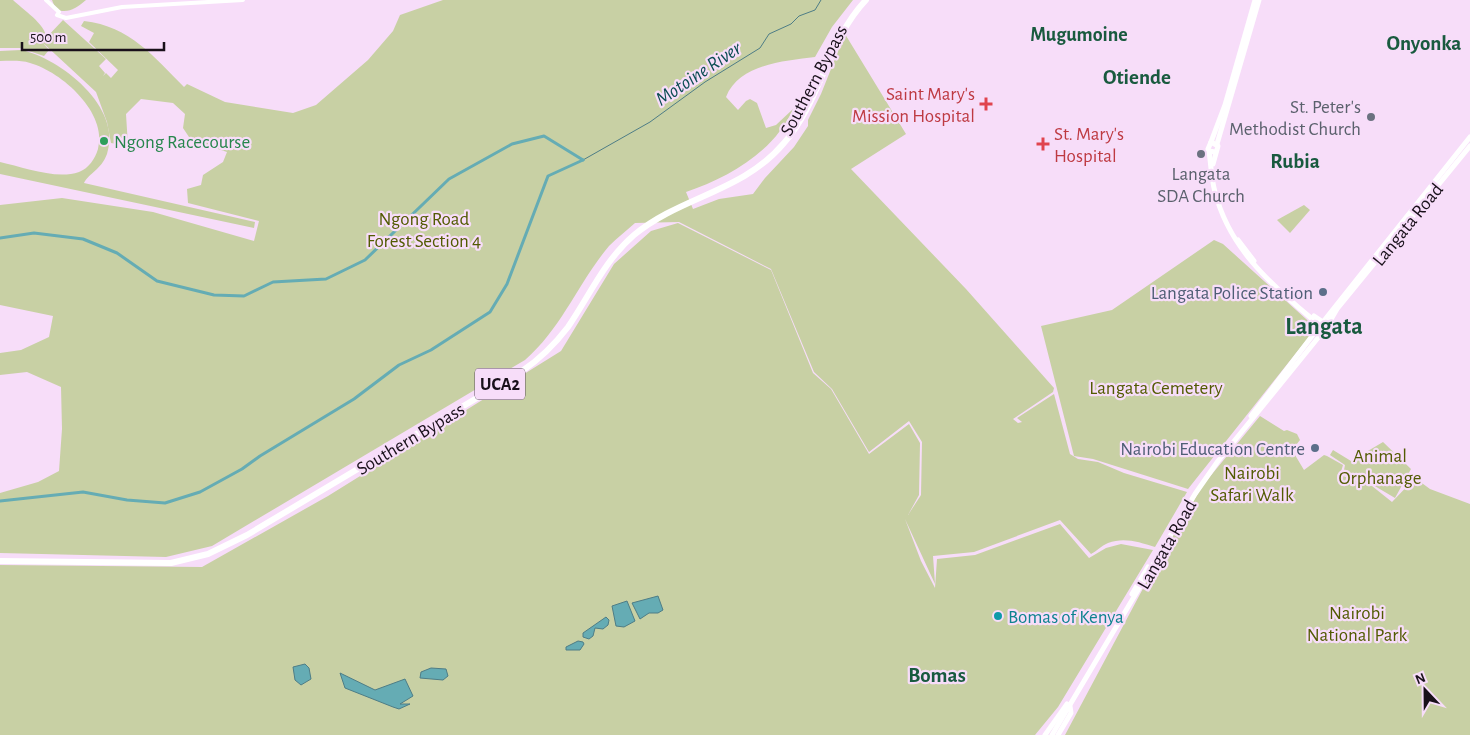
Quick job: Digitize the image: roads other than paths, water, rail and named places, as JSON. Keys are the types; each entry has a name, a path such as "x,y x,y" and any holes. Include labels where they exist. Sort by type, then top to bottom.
{"highway":[{"name":"Southern Bypass","path":"0,559 151,561 179,559 209,551 246,532 519,369 542,351 560,333 603,264 633,232 674,206 743,174 763,160 781,142 806,104 839,30 861,0"},
{"name":"Southern Bypass","path":"0,559 149,565 179,562 208,554 255,531 522,371 544,354 560,338 602,270 636,234 665,214 746,177 780,149 803,117 842,30 866,0"}],"main road":[{"path":"1214,143 1255,0"},
{"path":"1259,0 1211,151 1210,164 1215,194 1224,218 1244,254 1261,272 1319,322"},
{"name":"Langata Road","path":"1451,166 1470,137"},
{"path":"1211,151 1218,149 1214,143"},
{"name":"Langata Road","path":"1070,706 1195,494 1218,461 1315,342 1319,322 1337,309 1451,166 1470,146"},
{"path":"1211,151 1214,181 1224,212 1237,238 1261,272 1319,322"},
{"name":"Langata Road","path":"1070,706 1196,487 1315,333 1319,322 1328,315 1375,260"},
{"path":"1319,322 1328,315"},
{"path":"1054,735 1062,715 1070,706"},
{"path":"1045,735 1070,706"},
{"path":"1054,735 1070,706"}],"street":[{"path":"46,0 57,9 59,12 57,15 66,18 122,7 243,0"}],"waterway":[{"name":"Motoine River","path":"583,160 650,122 705,82 760,48 769,34 791,24 799,16 815,10 821,0"},
{"path":"0,238 34,233 83,239 117,253 157,281 214,295 244,296 273,282 326,279 365,260 449,179 512,144 544,136 583,160"},
{"path":"0,501 83,492 127,500 165,503 200,492 242,469 354,399 399,365 431,350 490,312 507,284 548,176 583,160"}],"place":[{"name":"Saint Mary's Mission Hospital","path":"986,104"},
{"name":"St. Peter's Methodist Church","path":"1371,117"},
{"name":"Ngong Racecourse","path":"104,141"},
{"name":"St. Mary's Hospital","path":"1043,144"},
{"name":"Langata SDA Church","path":"1201,154"},
{"name":"Langata Police Station","path":"1323,292"},
{"name":"Nairobi Education Centre","path":"1315,448"},
{"name":"Bomas of Kenya","path":"998,616"}],"district":[{"name":"Mugumoine","path":"1079,34"},
{"name":"Onyonka","path":"1424,43"},
{"name":"Otiende","path":"1137,77"},
{"name":"Rubia","path":"1295,161"},
{"name":"Langata","path":"1324,326"},
{"name":"Bomas","path":"937,675"}],"park label":[{"name":"Ngong Road Forest Section 4","path":"424,229"},
{"name":"Langata Cemetery","path":"1156,387"},
{"name":"Animal Orphanage","path":"1380,466"},
{"name":"Nairobi Safari Walk","path":"1252,483"},
{"name":"Nairobi National Park","path":"1357,623"}]}
